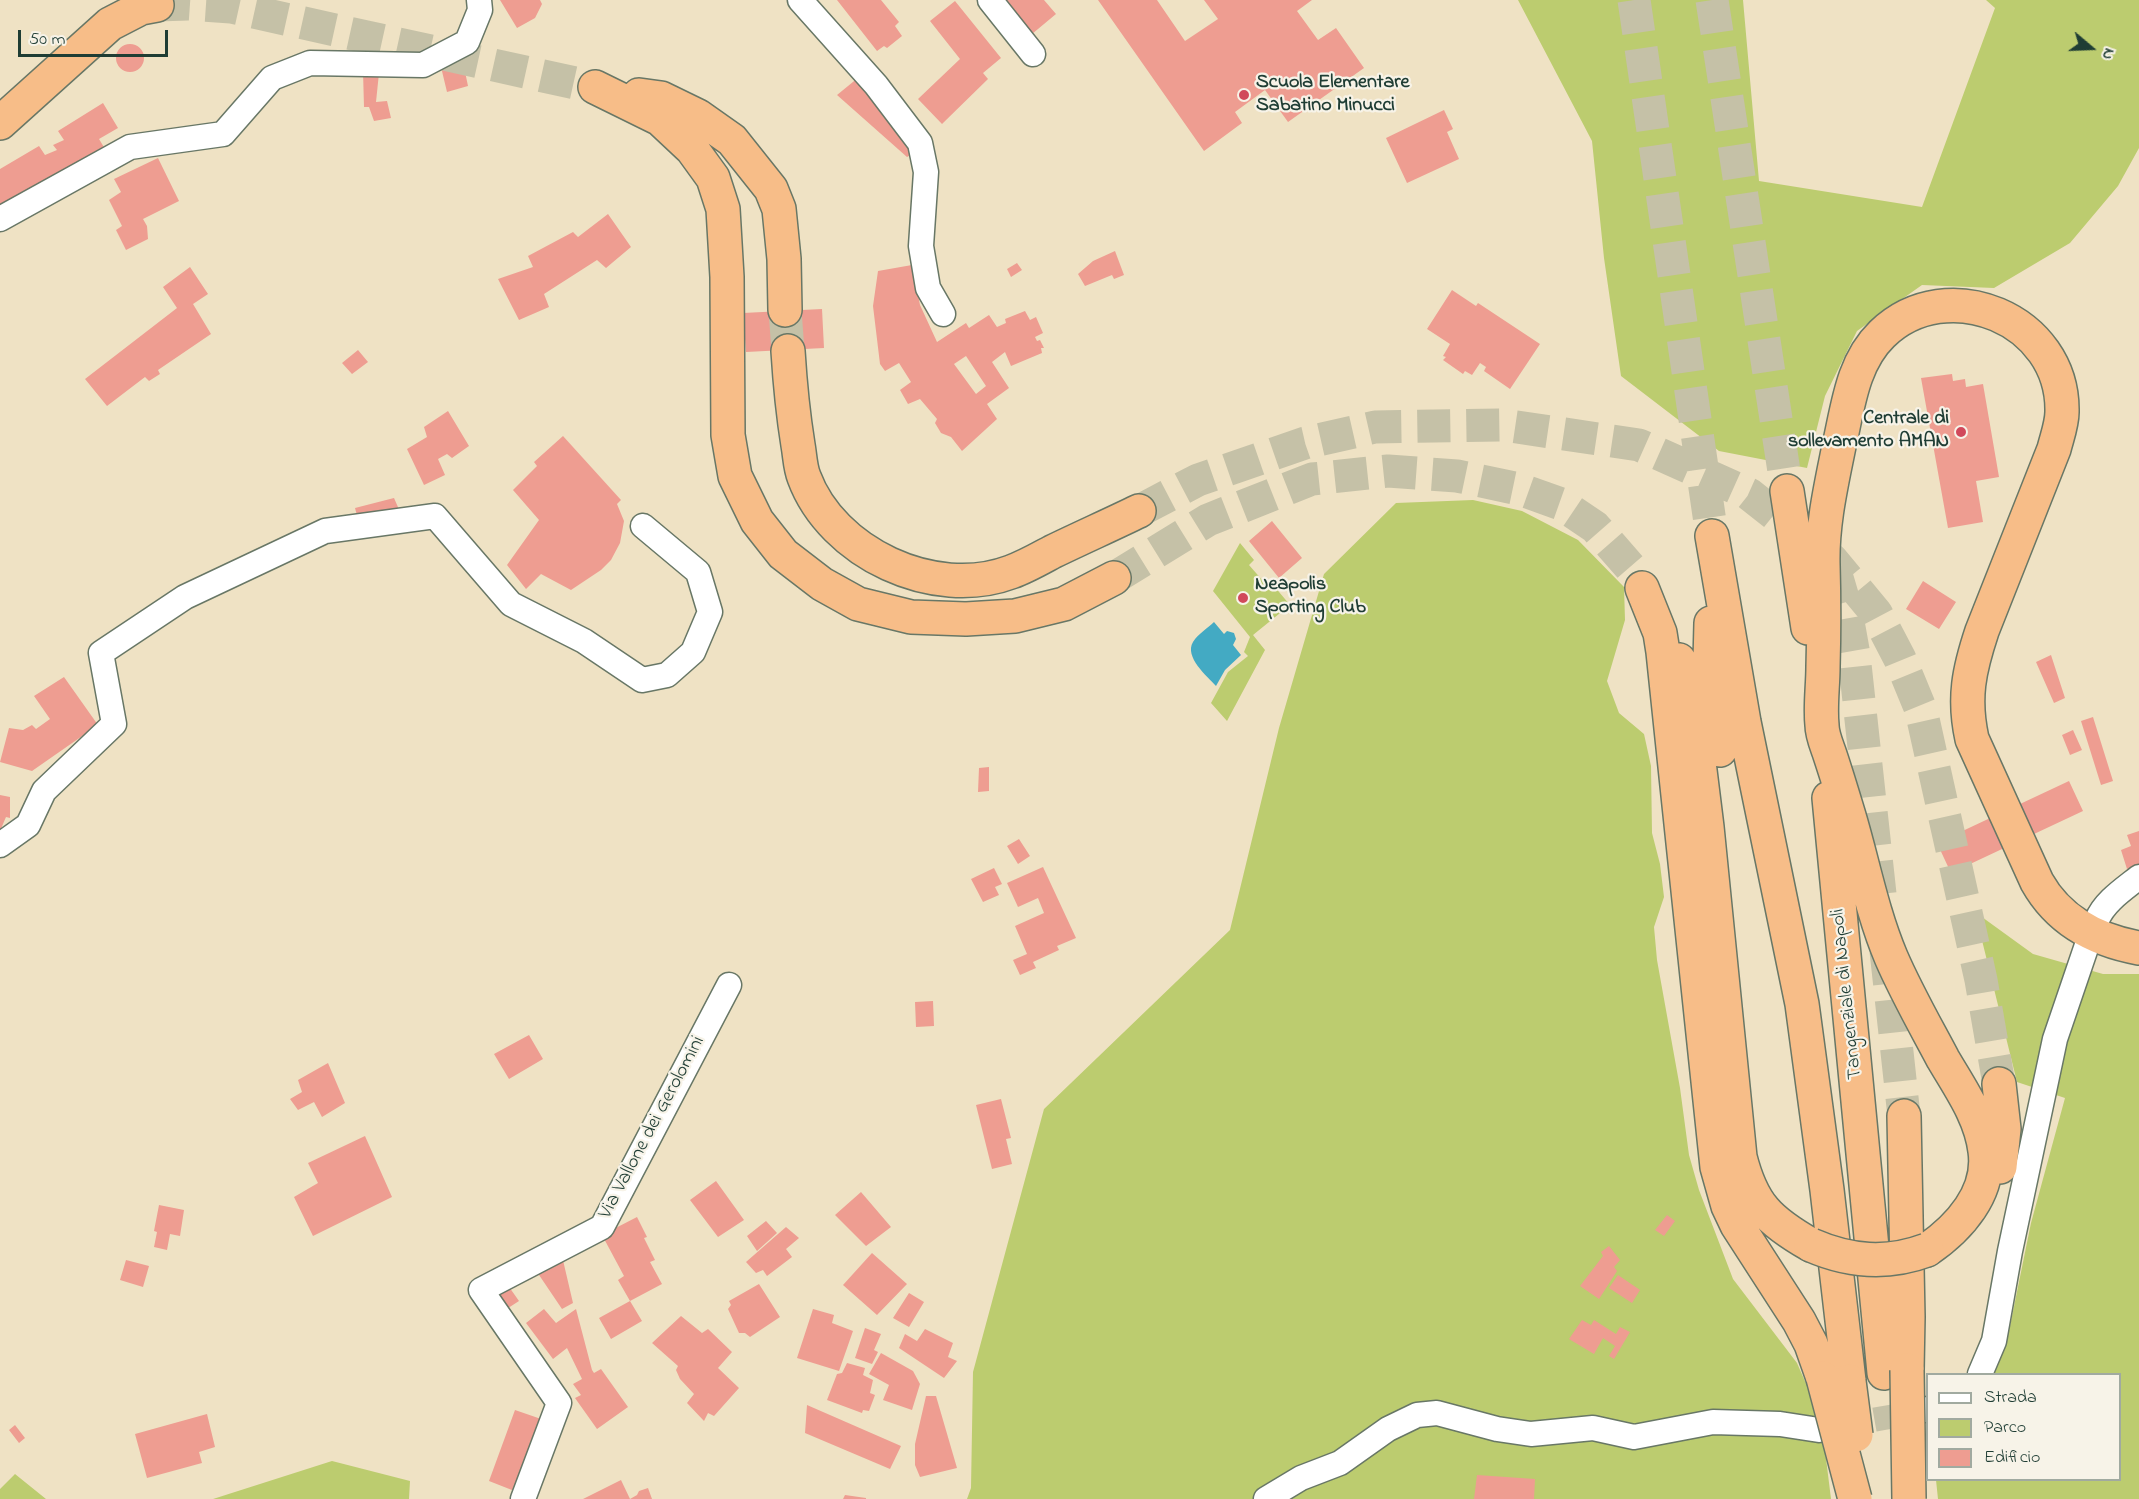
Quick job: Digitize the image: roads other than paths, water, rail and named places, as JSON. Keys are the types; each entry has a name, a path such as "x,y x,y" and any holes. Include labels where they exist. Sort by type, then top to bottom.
{"highway":[{"path":"0,123 110,24 141,8 157,5"},
{"path":"785,310 784,259 779,209 771,189 732,140 699,116 661,98 585,85 660,119 693,149 713,178 723,209 727,278 728,435 735,476 757,521 783,554 822,584 858,604 911,617 966,619 1015,616 1064,604 1114,578"},
{"path":"1927,1250 1946,1237 1970,1209 1983,1180 1986,1164 1985,1150 1976,1115 1914,1007 1890,954 1822,727 1825,596 1823,538 1848,406 1857,373 1866,352 1894,324 1926,308 1976,307 1992,311 2019,327 2046,356 2060,389 2062,412 2054,449 1982,631 1972,662 1966,716 1972,738 2045,897 2058,912 2073,923 2119,944 2139,948"},
{"path":"788,351 792,408 803,475 817,505 836,527 861,548 892,564 923,575 956,580 984,579 1011,572 1139,511"},
{"name":"Tangenziale di Napoli","path":"1786,491 1822,727 1896,1372 1902,1499"},
{"path":"1811,1245 1791,1230 1771,1204 1755,1158 1749,1097 1741,942 1710,661 1713,539 1744,722 1802,1004 1825,1178 1836,1379 1855,1499"},
{"path":"1865,1499 1836,1379 1810,1344 1799,1321 1737,1225 1728,1206 1717,1167 1662,652 1659,633 1636,578 1676,652 1689,691 1707,827 1740,1157 1745,1179 1764,1211 1787,1231 1811,1245 1844,1257 1861,1260 1898,1259 1927,1250 1957,1234 1983,1209 1992,1195 2002,1156 2004,1130 1999,1084"},
{"path":"1904,1116 1908,1317 1896,1372 1909,1499"}],"street":[{"path":"0,219 130,147 224,134 272,78 310,63 423,65 467,42 480,10 478,0"},
{"path":"800,0 876,85 920,143 926,172 921,246 928,288 943,314"},
{"path":"990,0 1033,54"},
{"path":"0,845 28,825 44,791 114,724 101,653 185,597 325,531 435,516 511,604 584,640 642,680 667,675 693,652 710,612 698,572 643,526"},
{"path":"2097,920 2100,912 2124,888 2139,878"},
{"path":"1980,1373 1994,1341 2008,1262 2055,1039 2087,945"},
{"name":"Via Vallone dei Gerolomini","path":"523,1499 558,1403 481,1290 602,1227 729,985"},
{"path":"1266,1499 1301,1478 1340,1463 1388,1429 1417,1415 1437,1413 1497,1429 1531,1434 1593,1428 1634,1437 1713,1422 1780,1424 1819,1430"}],"water":[{"path":"1214,622 1224,634 1227,631 1234,633 1236,639 1233,645 1241,655 1225,670 1216,686 1194,660 1191,648 1195,639"}],"tunnel":[{"path":"1634,0 1712,536"},
{"path":"1712,0 1787,491"},
{"path":"157,5 188,4 231,7 575,83"},
{"path":"785,310 788,351"},
{"path":"1139,511 1198,480 1305,443 1375,427 1503,425 1639,445 1749,494 1832,560 1876,613 1900,659 1921,710 1981,980 1999,1084"},
{"path":"1114,578 1208,520 1312,479 1388,471 1457,476 1519,489 1561,504 1595,527 1630,567"},
{"path":"1835,571 1845,605 1854,655 1880,894"},
{"path":"1886,951 1904,1116"},
{"path":"1839,1426 1923,1411"}],"place":[{"name":"Scuola Elementare Sabatino Minucci","path":"1244,95"},
{"name":"Centrale di sollevamento AMAN","path":"1961,432"},
{"name":"Neapolis Sporting Club","path":"1243,598"}]}
